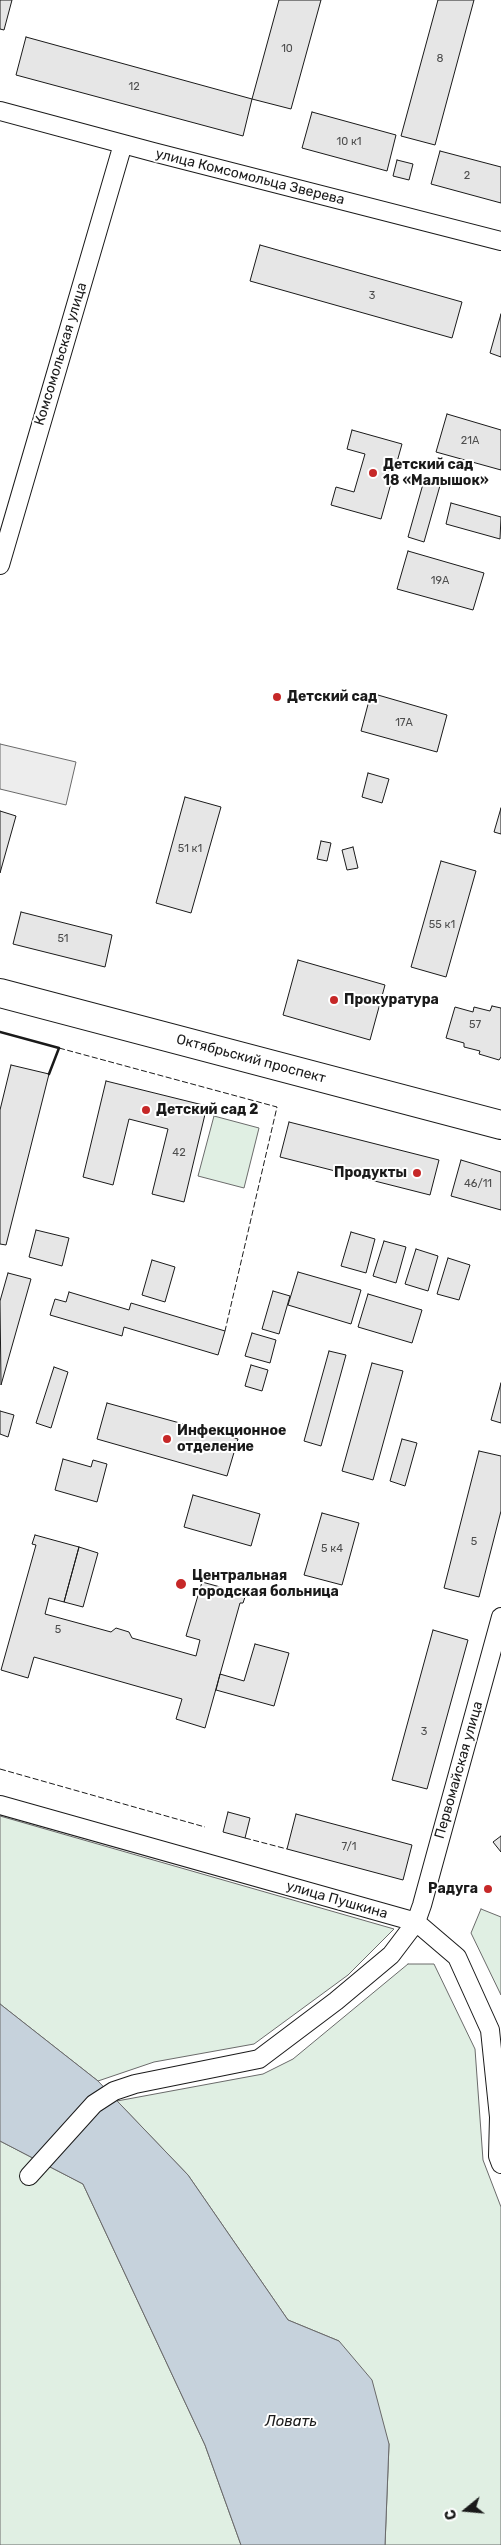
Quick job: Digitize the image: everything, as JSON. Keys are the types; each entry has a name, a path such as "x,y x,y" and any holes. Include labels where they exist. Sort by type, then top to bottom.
{"main road":[{"name":"Октябрьский проспект","path":"0,993 501,1125"}],"street":[{"name":"улица Комсомольца Зверева","path":"0,111 501,240"},
{"name":"Комсомольская улица","path":"0,565 123,144"},
{"name":"Первомайская улица","path":"416,1922 501,1618"},
{"name":"улица Пушкина","path":"0,1805 416,1922 457,1957 490,2030 500,2117 498,2156 501,2164"},
{"path":"29,2176 94,2104 114,2092 134,2084 259,2059 336,2001 391,1955 416,1922"}],"green space":[{"path":"214,1116 259,1128 244,1188 198,1176"},
{"path":"0,1816 394,1929 348,1975 254,2044 154,2062 98,2081 0,2004"},
{"path":"481,1909 501,1917 501,1995 471,1933"},
{"path":"408,1964 434,1964 475,2049 483,2160 501,2207 501,2545 385,2545 389,2444 339,2341 288,2320 188,2175 117,2101 263,2074 293,2059"},
{"path":"0,2141 83,2184 205,2445 241,2545 0,2545"}],"shaded area":[{"path":"0,744 76,762 66,805 0,789"}],"water":[{"name":"Ловать","path":"0,2004 98,2081 188,2175 288,2320 339,2341 372,2380 389,2444 385,2545 241,2545 205,2445 83,2184 0,2141"}],"building":[{"path":"0,0 12,0 4,30 0,29"},
{"path":"279,0 321,0 291,109 252,99"},
{"path":"438,0 474,0 435,145 401,136"},
{"path":"26,37 252,99 243,136 16,75"},
{"path":"312,112 396,135 387,171 302,148"},
{"path":"440,151 501,167 501,203 431,184"},
{"path":"397,160 413,164 409,180 393,176"},
{"path":"260,245 462,302 452,338 250,281"},
{"path":"501,314 501,357 490,353"},
{"path":"447,414 501,430 501,470 436,452"},
{"path":"352,430 402,444 381,519 331,505 336,487 354,492 365,454 347,449"},
{"path":"425,477 441,482 424,542 408,537"},
{"path":"451,503 501,517 500,539 446,524"},
{"path":"408,551 484,573 473,610 397,589"},
{"path":"371,693 447,715 437,752 361,731"},
{"path":"368,773 389,779 382,803 362,797"},
{"path":"185,797 221,807 191,913 156,903"},
{"path":"501,808 501,834 494,832"},
{"path":"0,811 16,816 0,873"},
{"path":"321,841 331,843 327,861 317,859"},
{"path":"353,847 358,868 347,870 342,850"},
{"path":"441,861 476,871 446,977 411,967"},
{"path":"21,912 112,935 105,967 13,944"},
{"name":"Прокуратура","path":"298,960 385,985 370,1040 283,1015"},
{"path":"492,1006 501,1008 501,1057 499,1060 479,1054 480,1051 464,1047 464,1043 446,1038 455,1007 473,1012 474,1007 490,1011"},
{"path":"11,1065 49,1074 6,1245 0,1244 0,1110"},
{"path":"106,1081 207,1106 184,1202 152,1194 168,1129 129,1119 113,1185 83,1177"},
{"path":"289,1122 439,1160 430,1195 280,1157"},
{"path":"461,1160 501,1172 501,1210 451,1196"},
{"path":"36,1230 69,1238 62,1266 29,1257"},
{"path":"351,1232 375,1239 366,1273 341,1266"},
{"path":"384,1241 406,1247 396,1283 373,1276"},
{"path":"416,1249 438,1256 428,1291 405,1284"},
{"path":"448,1258 470,1265 459,1300 437,1294"},
{"path":"152,1260 175,1267 165,1302 142,1295"},
{"path":"298,1272 361,1290 351,1324 288,1305"},
{"path":"8,1273 31,1279 1,1385 0,1301"},
{"path":"273,1291 290,1296 279,1334 262,1329"},
{"path":"69,1292 129,1310 131,1303 225,1331 218,1355 124,1327 122,1336 50,1315 55,1299 66,1302"},
{"path":"368,1294 422,1310 412,1343 358,1327"},
{"path":"252,1333 276,1340 270,1363 245,1356"},
{"path":"329,1351 346,1355 321,1446 304,1441"},
{"path":"372,1363 403,1371 373,1480 342,1471"},
{"path":"251,1365 268,1370 262,1391 245,1386"},
{"path":"54,1367 68,1372 51,1428 36,1423"},
{"path":"501,1383 501,1423 491,1420"},
{"name":"Инфекционное отделение","path":"107,1403 238,1439 227,1476 97,1439"},
{"path":"0,1411 14,1415 8,1437 0,1434"},
{"path":"402,1439 417,1443 405,1486 390,1481"},
{"path":"479,1451 501,1456 501,1511 479,1597 444,1588"},
{"path":"63,1459 91,1467 93,1460 107,1464 97,1502 55,1490"},
{"path":"193,1495 260,1514 251,1546 184,1527"},
{"path":"322,1513 359,1523 342,1585 304,1575"},
{"path":"35,1535 79,1547 64,1602 49,1598 45,1614 111,1632 116,1628 129,1632 132,1638 196,1656 200,1640 186,1636 202,1582 246,1594 243,1603 240,1603 205,1728 176,1719 182,1699 34,1657 28,1678 1,1670 36,1545 32,1544"},
{"path":"79,1547 98,1553 83,1607 64,1602"},
{"path":"433,1630 468,1640 427,1789 392,1780"},
{"path":"255,1644 289,1653 274,1706 216,1690 220,1674 244,1681"},
{"path":"228,1812 250,1818 245,1838 223,1832"},
{"path":"296,1814 412,1845 403,1880 287,1849"},
{"path":"501,1836 501,1852 493,1842"}],"fence":[{"path":"59,1048 277,1107 225,1331"},
{"path":"0,1769 205,1827"},
{"path":"245,1838 287,1849"}],"wall":[{"path":"0,1032 59,1048 49,1074"}],"place":[{"name":"Детский сад 18 «Малышок»","path":"373,473"},
{"name":"Детский сад","path":"277,697"},
{"name":"Прокуратура","path":"334,1000"},
{"name":"Детский сад 2","path":"146,1110"},
{"name":"Продукты","path":"417,1173"},
{"name":"Инфекционное отделение","path":"167,1439"},
{"name":"Центральная городская больница","path":"181,1584"},
{"name":"Радуга","path":"488,1889"}]}
